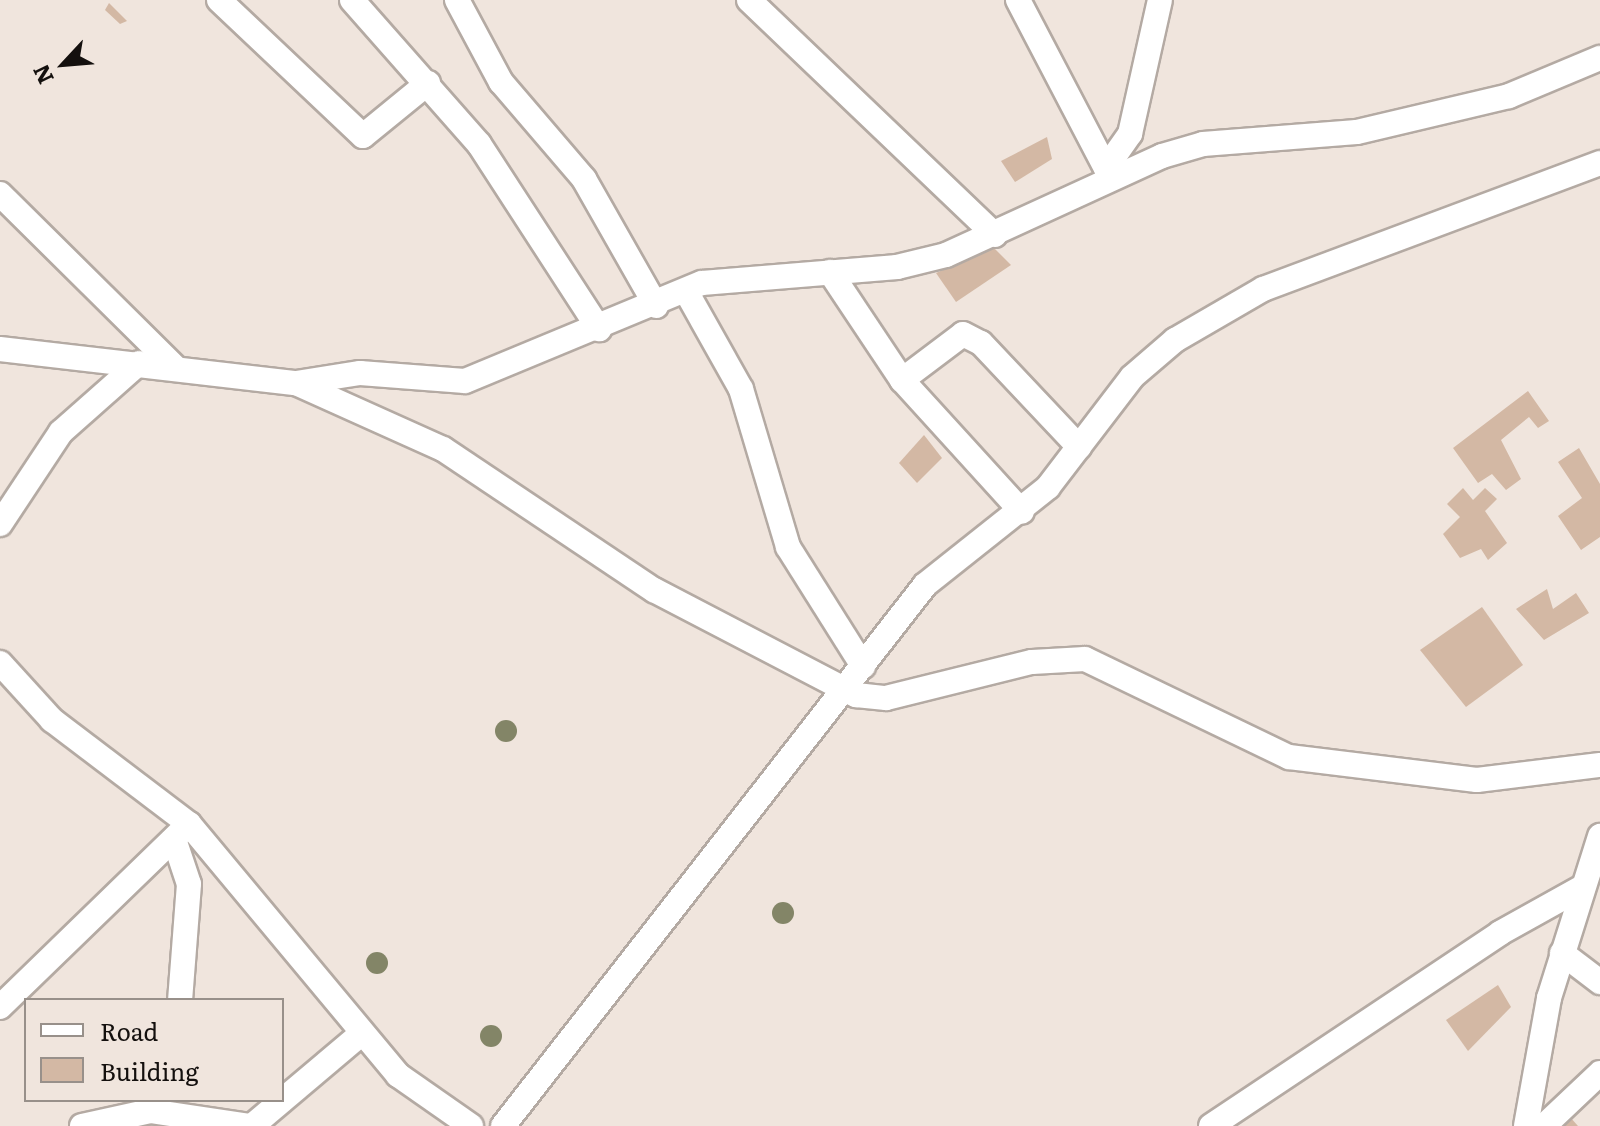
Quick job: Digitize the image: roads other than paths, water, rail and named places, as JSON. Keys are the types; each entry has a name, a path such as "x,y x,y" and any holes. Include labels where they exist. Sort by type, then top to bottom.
{"street":[{"path":"219,0 363,136 428,83"},
{"path":"352,0 479,144 599,329"},
{"path":"457,0 501,82 584,179 656,306"},
{"path":"749,0 995,235"},
{"path":"1018,0 1108,172"},
{"path":"1108,172 1130,134 1160,0"},
{"path":"0,349 296,383 360,373 465,381 720,280 897,267 995,235 1108,172 1203,144 1357,132 1509,96 1600,58"},
{"path":"503,1126 925,585 1022,512 1079,447 1132,377 1218,312 1600,163"},
{"path":"0,194 176,368"},
{"path":"830,272 902,380 1022,512"},
{"path":"686,291 741,389 788,547 863,666"},
{"path":"902,380 963,334 981,343 1079,447"},
{"path":"0,524 61,432 139,363"},
{"path":"296,383 443,449 654,590 845,691 886,698 1032,662 1085,659 1289,757 1477,780 1600,765"},
{"path":"3,674 182,831 362,1033 427,1100 471,1126"},
{"path":"180,998 189,884 182,831"},
{"path":"0,1007 182,831"},
{"path":"1526,1126 1562,953 1600,836"},
{"path":"1211,1126 1486,941 1581,888"},
{"path":"1562,953 1600,982"},
{"path":"284,1098 362,1033"},
{"path":"1544,1126 1600,1073"},
{"path":"82,1126 176,1105 250,1126 279,1102"}]}
